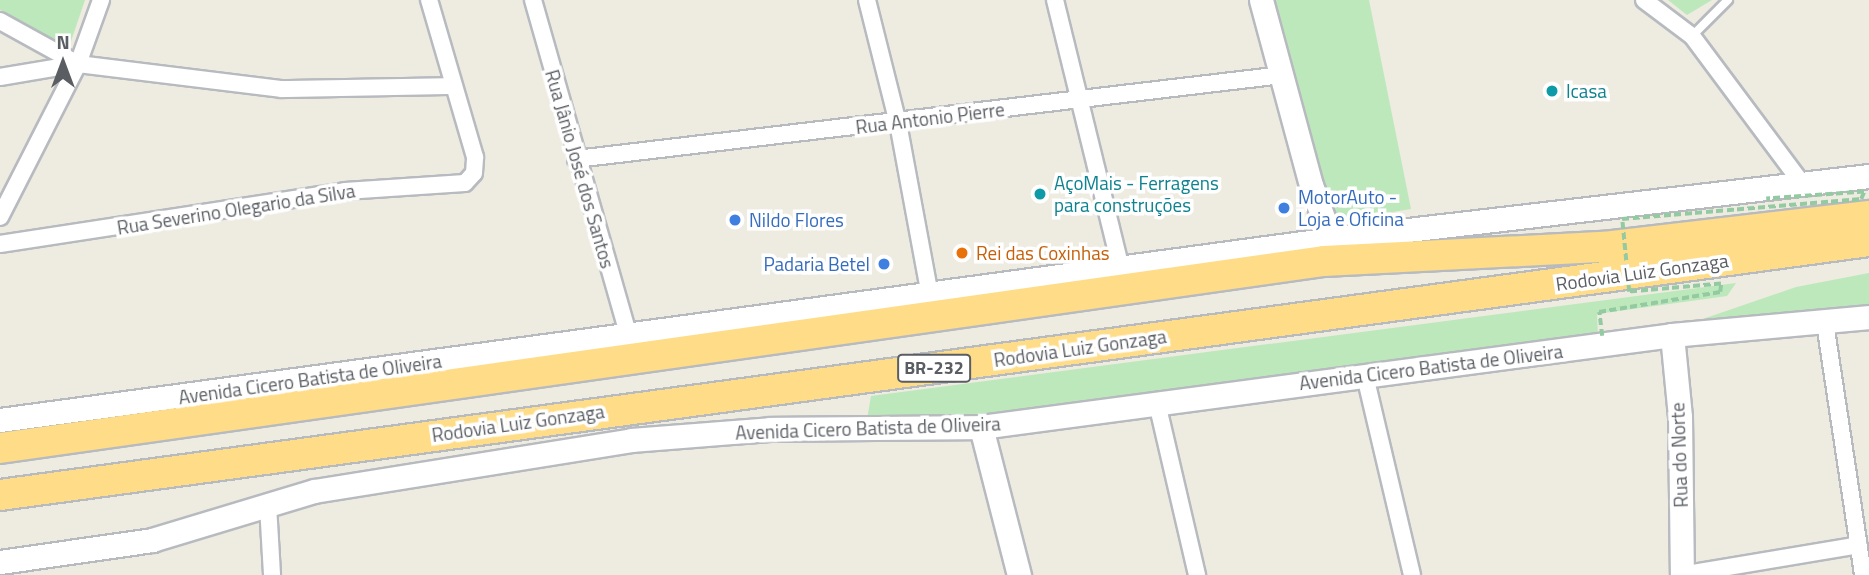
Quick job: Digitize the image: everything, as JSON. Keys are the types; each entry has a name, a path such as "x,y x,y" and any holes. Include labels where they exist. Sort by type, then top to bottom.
{"highway":[{"name":"Rodovia Luiz Gonzaga","path":"0,448 1324,261 1604,247 1869,216"},
{"name":"Rodovia Luiz Gonzaga","path":"0,495 1869,241"}],"main road":[{"path":"1261,0 1311,185 1331,239"},
{"name":"Avenida Cicero Batista de Oliveira","path":"0,420 629,337 1331,239 1869,176"},
{"name":"Avenida Cicero Batista de Oliveira","path":"0,562 152,540 327,489 631,440 770,429 981,427 1672,335 1869,317"},
{"name":"Rua do Norte","path":"1672,335 1680,417 1681,574"},
{"path":"981,427 1019,575"}],"street":[{"path":"0,217 78,64 101,0"},
{"path":"0,77 78,64 282,89 453,86 429,0"},
{"name":"Rua Jânio José dos Santos","path":"535,0 576,159 629,337"},
{"path":"867,0 898,123 930,296"},
{"path":"1055,0 1121,268"},
{"path":"1644,0 1692,36 1803,185"},
{"path":"0,21 78,64"},
{"name":"Rua Antonio Pierre","path":"576,159 898,123 1283,75"},
{"name":"Rua Severino Olegario da Silva","path":"0,244 345,191 455,185 471,178 475,157 453,86"},
{"path":"1825,323 1863,575"},
{"path":"1366,376 1412,575"},
{"path":"1157,403 1197,575"},
{"path":"268,505 272,575"},
{"path":"1681,574 1859,545"}],"lane":[{"path":"1692,36 1728,0"}],"path":[{"path":"1602,336 1599,312 1720,292 1721,284 1629,292 1622,219 1861,199 1864,192 1766,199"}],"green space":[{"path":"0,0 85,0 67,53 0,10"},
{"path":"1274,0 1369,0 1411,209 1332,222"},
{"path":"1668,0 1712,0 1687,15"},
{"path":"1869,273 1869,304 1697,321 1796,287"},
{"path":"1736,283 1727,296 1597,314 1598,336 865,431 871,396"}],"place":[{"name":"Icasa","path":"1552,91"},
{"name":"AçoMais - Ferragens para construções","path":"1040,194"},
{"name":"MotorAuto - Loja e Oficina","path":"1284,208"},
{"name":"Nildo Flores","path":"735,220"},
{"name":"Rei das Coxinhas","path":"962,253"},
{"name":"Padaria Betel","path":"884,264"}]}
